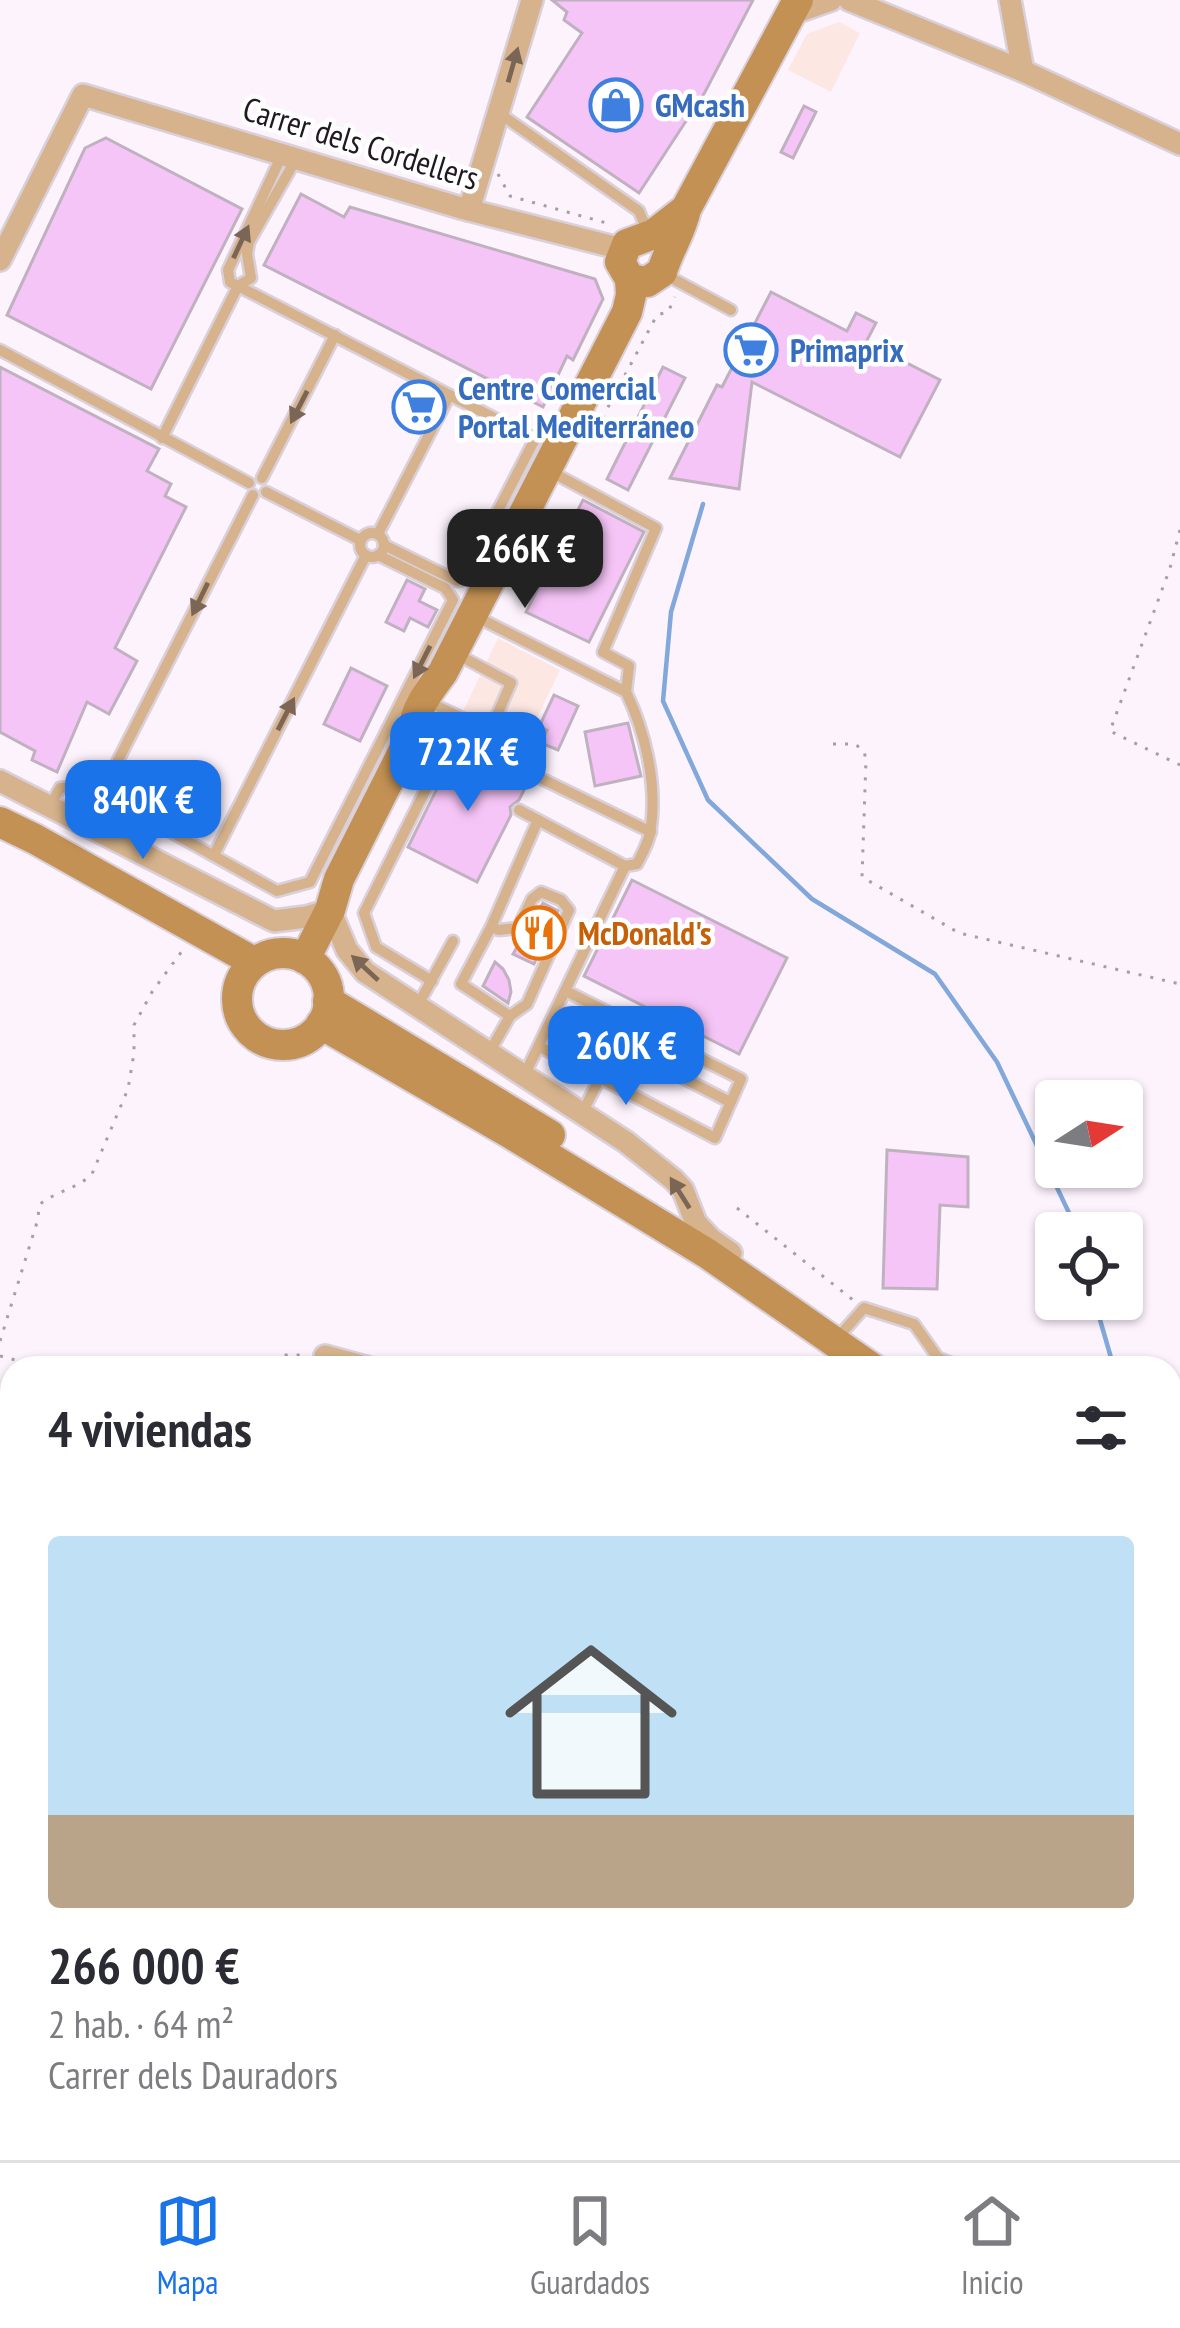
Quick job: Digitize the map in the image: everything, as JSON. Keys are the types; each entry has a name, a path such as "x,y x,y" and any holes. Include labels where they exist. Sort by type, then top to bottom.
{"street":[{"path":"470,210 532,0"},
{"path":"305,959 442,719 454,665 518,524 627,312 647,258 681,231 686,209 795,7 831,0"},
{"path":"848,0 1022,71 1180,144"},
{"path":"1010,0 1022,71"},
{"name":"Carrer dels Cordellers","path":"0,260 83,95 647,258"},
{"path":"647,258 650,291 484,620 413,718 412,734 338,879 330,910 347,950 365,972 626,1142 683,1190 696,1223 711,1239 790,1293 856,1353"},
{"path":"0,781 274,921 330,910"},
{"path":"0,822 249,968"},
{"path":"0,839 188,943 249,968"},
{"path":"283,952 305,959 322,975 328,989 325,1013 303,1040 289,1045 260,1040 241,1018 237,1004 238,989 249,968 268,955 283,952"},
{"path":"325,1013 856,1353"}],"lane":[{"path":"499,113 639,211 647,258 730,310"},
{"path":"162,438 238,286 251,278 249,242 289,156"},
{"path":"289,156 228,270 230,282 535,439 462,580"},
{"path":"49,808 60,788 107,782 256,490 253,478 262,478 335,335"},
{"path":"0,350 256,490 360,540"},
{"path":"214,856 376,547 449,396"},
{"path":"519,810 625,866 637,864 651,832 653,794 638,715 626,692 629,666 603,652 656,527 559,476"},
{"path":"360,540 361,550 376,547 458,581 482,567 501,532 518,524"},
{"path":"109,838 115,802 129,796 153,822 277,891 310,882 453,600 445,588 376,547 368,533 360,540"},
{"path":"484,620 626,692"},
{"path":"431,981 376,946 364,914 442,719 490,731 511,683 454,665"},
{"path":"536,776 651,832"},
{"path":"510,1016 461,984 538,820"},
{"path":"524,1076 625,866"},
{"path":"489,1053 510,1016 527,1004 569,910 561,900 541,892 532,898 518,928 490,927"},
{"path":"418,1005 453,941"},
{"path":"540,1047 715,1138 741,1079 566,992"},
{"path":"556,1013 730,1102"},
{"path":"582,1113 600,1078"},
{"path":"856,1353 864,1308 914,1324 930,1356"}],"path":[{"path":"1180,530 1110,731 1180,765"},
{"path":"833,744 854,744 864,751 866,760 862,877 959,933 1180,984"},
{"path":"0,1341 39,1205 92,1174 128,1089 134,1025 188,943"},
{"path":"737,1208 864,1308"},
{"path":"280,1356 325,1356"}],"shaded area":[{"path":"839,22 860,33 831,92 788,70 807,34"},
{"path":"498,638 560,670 519,756 457,724"}],"building":[{"name":"GMcash","path":"552,0 753,0 705,92 639,193 527,117 582,33 564,20 567,12"},
{"path":"804,106 816,112 793,158 781,152"},
{"path":"106,138 242,209 151,389 7,315 85,148"},
{"path":"301,194 344,217 350,207 595,279 603,299 573,360 567,356 543,407 264,265"},
{"path":"771,292 847,331 856,313 876,323 866,342 940,380 900,457 752,382 739,489 670,478 717,385 722,387"},
{"path":"0,367 159,449 147,471 171,484 165,496 186,507 115,648 137,661 109,714 87,702 57,772 32,760 35,751 0,732"},
{"path":"663,367 685,378 628,490 607,479"},
{"path":"583,500 644,532 589,642 526,612"},
{"path":"407,580 425,589 419,601 437,610 428,627 410,618 404,631 386,622"},
{"path":"351,668 387,686 360,741 324,724"},
{"path":"554,695 578,706 558,750 541,743 547,730 539,727"},
{"path":"628,723 641,776 595,786 585,732"},
{"path":"458,746 528,782 510,807 511,815 477,882 408,847"},
{"path":"632,880 787,958 739,1054 584,976"},
{"name":"McDonald's","path":"543,903 558,911 534,964 513,954"},
{"path":"495,962 509,980 508,1003 483,986"},
{"path":"887,1150 968,1157 968,1207 940,1205 937,1289 883,1288"}],"waterway":[{"path":"703,504 671,612 663,701 708,800 812,899 935,974 997,1062 1069,1212"},
{"path":"1100,1320 1111,1356"}],"place":[{"name":"GMcash","path":"616,105"},
{"name":"Primaprix","path":"751,350"},
{"name":"Centre Comercial Portal Mediterráneo","path":"419,407"},
{"name":"McDonald's","path":"539,933"}]}
